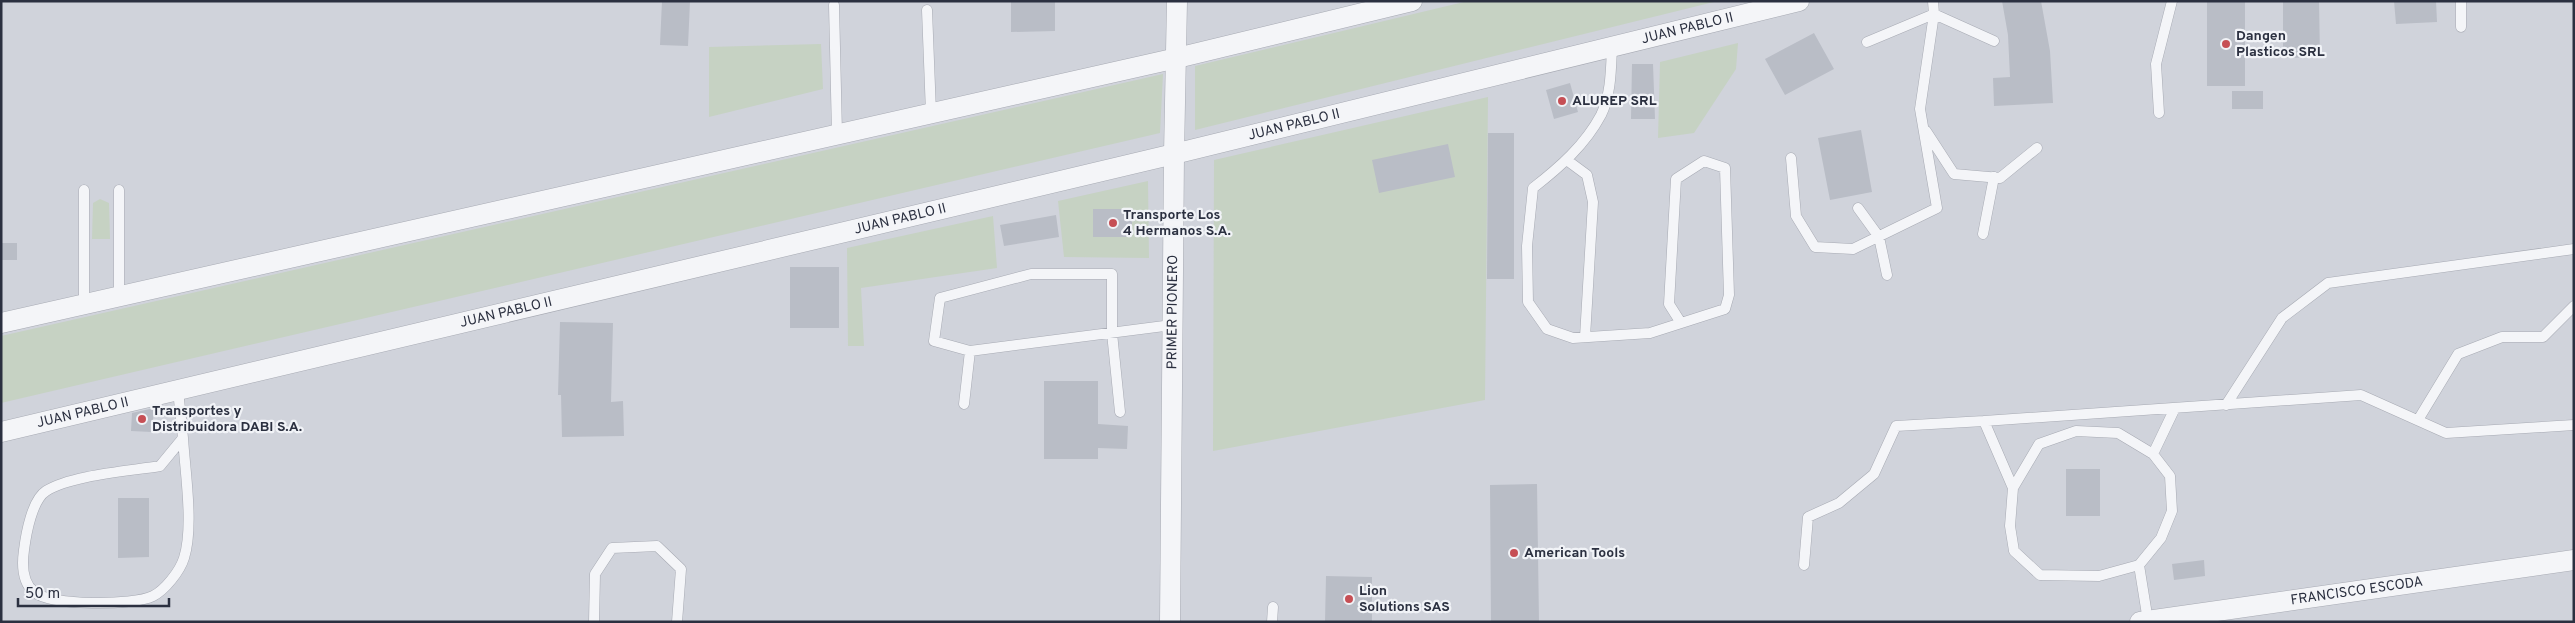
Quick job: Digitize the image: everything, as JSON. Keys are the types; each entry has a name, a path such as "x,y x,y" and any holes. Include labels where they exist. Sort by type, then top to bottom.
{"street":[{"name":"PRIMER PIONERO","path":"1170,622 1174,154 1178,1"},
{"path":"1,323 1177,58 1412,1"},
{"name":"JUAN PABLO II","path":"1,432 1174,154 1798,1"},
{"name":"FRANCISCO ESCODA","path":"2144,621 2574,560"}],"lane":[{"path":"1791,158 1796,216 1816,247 1853,249 1937,208 1920,109 1934,14 1933,1"},
{"path":"2159,113 2156,64 2172,1"},
{"path":"2461,1 2461,26"},
{"path":"834,5 837,134"},
{"path":"927,10 931,113"},
{"path":"1866,42 1934,14 1994,41"},
{"path":"1612,47 1610,83 1601,114 1568,161 1533,188 1527,246 1528,302 1547,329 1573,338 1650,333 1725,309 1729,295 1725,168 1704,161 1676,179 1669,304 1681,323"},
{"path":"1924,128 1954,174 2000,178 2037,148"},
{"path":"1568,161 1587,175 1593,202 1585,337"},
{"path":"1983,234 1994,177"},
{"path":"84,190 84,304"},
{"path":"119,190 119,295"},
{"path":"1858,208 1879,237 1887,275"},
{"path":"2226,405 2282,318 2328,283 2574,249"},
{"path":"1120,412 1112,333 1112,274 1031,274 940,298 934,341 970,351 1112,333 1172,325"},
{"path":"2418,420 2458,354 2502,337 2543,337 2574,306"},
{"path":"964,404 970,351"},
{"path":"178,390 183,438 189,514 184,559 172,579 153,596 99,605 58,599 34,593 24,577 24,552 29,519 45,492 77,480 160,466 183,438"},
{"path":"1804,565 1808,517 1839,503 1874,474 1896,426 2361,395 2446,433 2574,425"},
{"path":"2153,454 2175,408"},
{"path":"1984,421 2013,488"},
{"path":"2076,431 2118,433 2153,454 2170,476 2172,511 2161,538 2139,565 2099,576 2040,575 2014,551 2010,526 2013,488 2039,444 2076,431"},
{"path":"594,622 595,574 612,548 657,546 681,569 677,622"},
{"path":"2139,565 2144,621"},
{"path":"1272,622 1273,606"}],"shaded area":[{"path":"1,1 2574,1 2574,622 1,622"}],"green space":[{"path":"1468,1 1718,1 1195,130 1195,66"},
{"path":"1738,43 1736,69 1694,133 1658,138 1660,62"},
{"path":"821,44 823,89 709,117 709,47"},
{"path":"1163,74 1160,133 1,403 1,336"},
{"path":"1488,97 1485,400 1213,451 1214,160"},
{"path":"1148,181 1149,258 1064,257 1058,201"},
{"path":"100,199 109,203 110,239 92,239 93,203"},
{"path":"993,216 997,268 861,288 864,346 848,346 847,248"}],"building":[{"path":"662,1 690,1 688,46 660,45"},
{"path":"1011,1 1055,1 1055,31 1011,32"},
{"path":"2002,1 2041,1 2050,51 2053,103 1994,106 1993,78 2010,77 2008,35"},
{"name":"Dangen Plasticos SRL","path":"2207,1 2245,1 2245,86 2207,86"},
{"path":"2283,1 2319,1 2320,57 2283,58"},
{"path":"2394,1 2436,1 2437,22 2396,24"},
{"path":"1814,33 1834,69 1785,95 1765,59"},
{"path":"1632,64 1653,64 1655,119 1631,119"},
{"name":"ALUREP SRL","path":"1570,83 1578,112 1554,119 1546,90"},
{"path":"2232,91 2263,91 2263,109 2232,109"},
{"path":"1861,130 1872,192 1830,200 1818,138"},
{"path":"1488,133 1514,133 1514,279 1487,279"},
{"path":"1448,144 1455,177 1379,193 1372,160"},
{"name":"Transporte Los 4 Hermanos S.A.","path":"1093,209 1132,209 1132,237 1093,237"},
{"path":"1056,215 1059,237 1004,246 1000,225"},
{"path":"1,243 17,243 17,260 1,260"},
{"path":"790,267 839,267 839,328 790,328"},
{"path":"560,322 613,323 611,402 623,401 624,436 562,437 561,395 558,395"},
{"path":"1044,381 1098,381 1098,424 1128,426 1127,449 1098,448 1098,459 1044,459"},
{"name":"Transportes y Distribuidora DABI S.A.","path":"154,408 152,432 131,431 132,413"},
{"path":"2066,469 2100,469 2100,516 2066,516"},
{"name":"American Tools","path":"1537,484 1539,622 1491,622 1490,485"},
{"path":"118,498 149,498 149,557 118,558"},
{"path":"2204,560 2205,576 2174,580 2172,564"},
{"name":"Lion Solutions SAS","path":"1326,576 1372,577 1372,622 1325,622"}],"place":[{"name":"Dangen Plasticos SRL","path":"2226,44"},
{"name":"ALUREP SRL","path":"1562,101"},
{"name":"Transporte Los 4 Hermanos S.A.","path":"1113,223"},
{"name":"Transportes y Distribuidora DABI S.A.","path":"142,419"},
{"name":"American Tools","path":"1514,553"},
{"name":"Lion Solutions SAS","path":"1349,599"}]}
